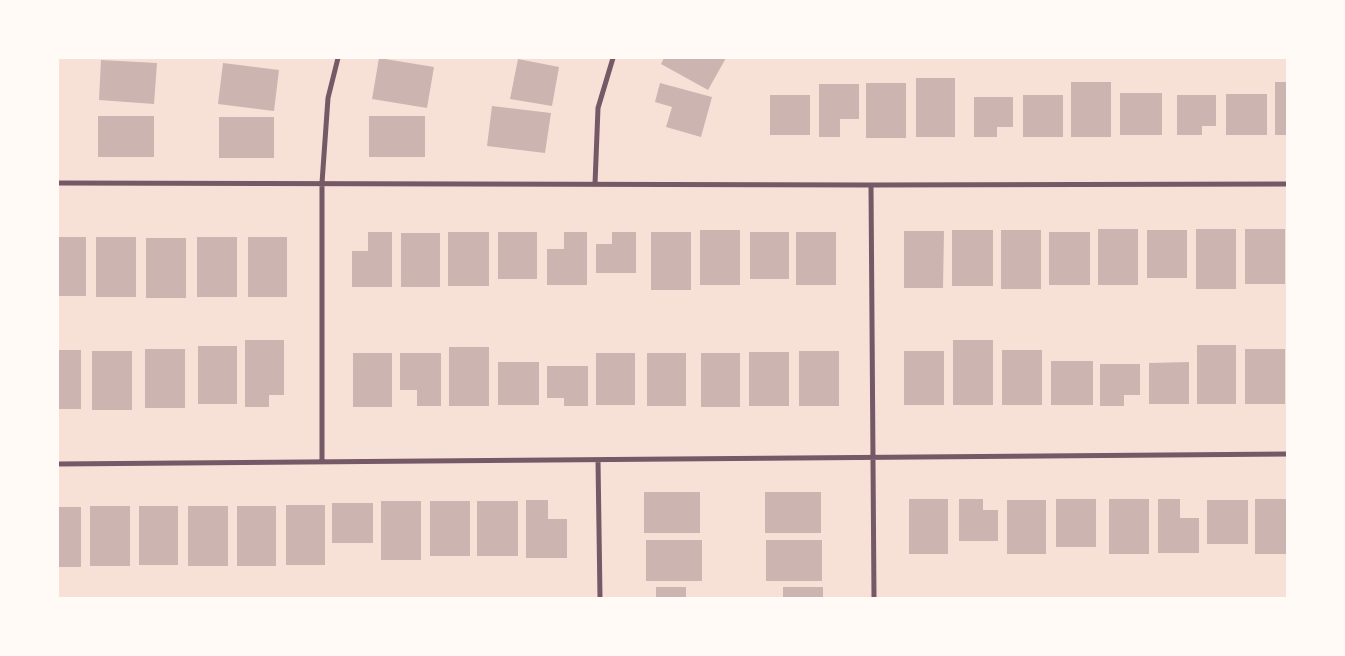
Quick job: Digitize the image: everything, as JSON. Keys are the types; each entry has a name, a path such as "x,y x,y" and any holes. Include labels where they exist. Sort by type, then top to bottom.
{"street":[{"path":"322,462 322,183 328,98 338,58"},
{"path":"595,184 598,108 613,58"},
{"path":"58,183 1288,184"},
{"path":"872,185 874,598"},
{"path":"58,464 1288,454"},
{"path":"598,460 600,598"}],"building":[{"path":"379,58 434,67 427,108 372,99"},
{"path":"664,58 726,58 708,90 661,64"},
{"path":"518,59 559,67 552,106 510,99"},
{"path":"101,60 157,63 154,104 99,100"},
{"path":"223,63 279,70 274,111 218,104"},
{"path":"916,78 955,78 955,137 916,137"},
{"path":"1071,82 1111,82 1111,137 1071,137"},
{"path":"1275,82 1288,82 1288,135 1275,135"},
{"path":"660,83 712,97 701,137 666,127 672,107 655,102"},
{"path":"866,83 906,83 906,138 866,138"},
{"path":"819,84 859,84 859,119 840,119 840,137 819,137"},
{"path":"1120,93 1162,93 1162,135 1120,135"},
{"path":"1226,94 1267,94 1267,135 1226,135"},
{"path":"770,95 810,95 810,135 770,135"},
{"path":"1023,95 1063,95 1063,137 1023,137"},
{"path":"1177,95 1216,95 1216,126 1202,126 1202,135 1177,135"},
{"path":"974,97 1013,97 1013,127 997,127 997,137 974,137"},
{"path":"492,106 551,113 545,153 487,146"},
{"path":"98,116 154,116 154,157 98,157"},
{"path":"369,116 425,116 425,157 369,157"},
{"path":"219,117 274,117 274,158 219,158"},
{"path":"1098,229 1138,229 1138,285 1098,285"},
{"path":"1196,229 1236,229 1236,289 1196,289"},
{"path":"1245,229 1285,229 1285,284 1245,284"},
{"path":"700,230 740,230 740,285 700,285"},
{"path":"952,230 993,230 993,286 952,286"},
{"path":"1001,230 1041,230 1041,289 1001,289"},
{"path":"1147,230 1187,230 1187,278 1147,278"},
{"path":"904,231 944,231 943,288 904,288"},
{"path":"368,232 392,232 392,287 352,287 352,251 368,251"},
{"path":"448,232 489,232 489,286 448,286"},
{"path":"498,232 537,232 537,279 498,279"},
{"path":"564,232 587,232 587,285 547,285 547,249 564,249"},
{"path":"612,232 636,232 636,273 596,273 596,244 612,244"},
{"path":"651,232 691,232 691,290 651,290"},
{"path":"750,232 789,232 789,279 750,279"},
{"path":"796,232 836,232 836,285 796,285"},
{"path":"1049,232 1090,232 1090,285 1049,285"},
{"path":"401,233 440,233 440,287 401,287"},
{"path":"58,237 86,237 86,296 58,296"},
{"path":"96,237 136,237 136,297 96,297"},
{"path":"197,237 237,237 237,297 197,297"},
{"path":"248,237 287,237 287,297 248,297"},
{"path":"146,238 186,238 186,298 146,298"},
{"path":"245,340 284,340 284,395 269,395 269,407 245,407"},
{"path":"953,340 993,340 993,405 953,405"},
{"path":"1197,345 1236,345 1236,404 1197,404"},
{"path":"198,346 237,346 237,404 198,404"},
{"path":"449,347 489,347 489,406 449,406"},
{"path":"145,349 185,349 185,408 145,408"},
{"path":"1245,349 1285,349 1285,404 1245,404"},
{"path":"58,350 81,350 81,409 58,409"},
{"path":"1002,350 1042,350 1042,405 1002,405"},
{"path":"92,351 132,351 132,410 92,410"},
{"path":"799,351 839,351 839,406 799,406"},
{"path":"904,351 944,351 944,405 904,405"},
{"path":"749,352 789,352 789,406 749,406"},
{"path":"353,353 392,353 392,407 353,407"},
{"path":"400,353 441,353 441,406 417,406 417,390 400,390"},
{"path":"596,353 635,353 635,405 596,405"},
{"path":"647,353 686,353 686,406 647,406"},
{"path":"701,353 740,353 740,407 701,407"},
{"path":"1051,361 1093,361 1093,405 1051,405"},
{"path":"498,362 539,362 539,405 498,405"},
{"path":"1189,362 1189,404 1149,404 1149,363"},
{"path":"1100,364 1140,364 1140,395 1124,395 1124,406 1100,406"},
{"path":"547,366 588,366 588,406 564,406 564,398 547,398"},
{"path":"644,492 700,492 700,533 644,533"},
{"path":"765,492 821,492 821,533 765,533"},
{"path":"909,499 948,499 948,554 909,554"},
{"path":"959,499 983,499 983,510 998,510 998,541 959,541"},
{"path":"1056,499 1096,499 1096,547 1056,547"},
{"path":"1109,499 1149,499 1149,554 1109,554"},
{"path":"1158,499 1180,499 1180,518 1199,518 1199,553 1158,553"},
{"path":"1255,499 1288,499 1288,554 1255,554"},
{"path":"526,500 548,500 548,519 567,519 567,558 526,558"},
{"path":"1007,500 1046,500 1046,554 1007,554"},
{"path":"1207,500 1248,500 1248,544 1207,544"},
{"path":"381,501 421,501 421,560 381,560"},
{"path":"430,501 470,501 470,556 430,556"},
{"path":"477,501 518,501 518,556 477,556"},
{"path":"332,503 373,503 373,543 332,543"},
{"path":"286,505 325,505 325,565 286,565"},
{"path":"90,506 130,506 130,566 90,566"},
{"path":"139,506 178,506 178,565 139,565"},
{"path":"188,506 228,506 228,566 188,566"},
{"path":"237,506 276,506 276,566 237,566"},
{"path":"58,507 81,507 81,567 58,567"},
{"path":"646,540 702,540 702,581 646,581"},
{"path":"766,540 822,540 822,581 766,581"},
{"path":"656,587 686,587 686,598 656,598"},
{"path":"783,587 823,587 823,598 783,598"}]}
